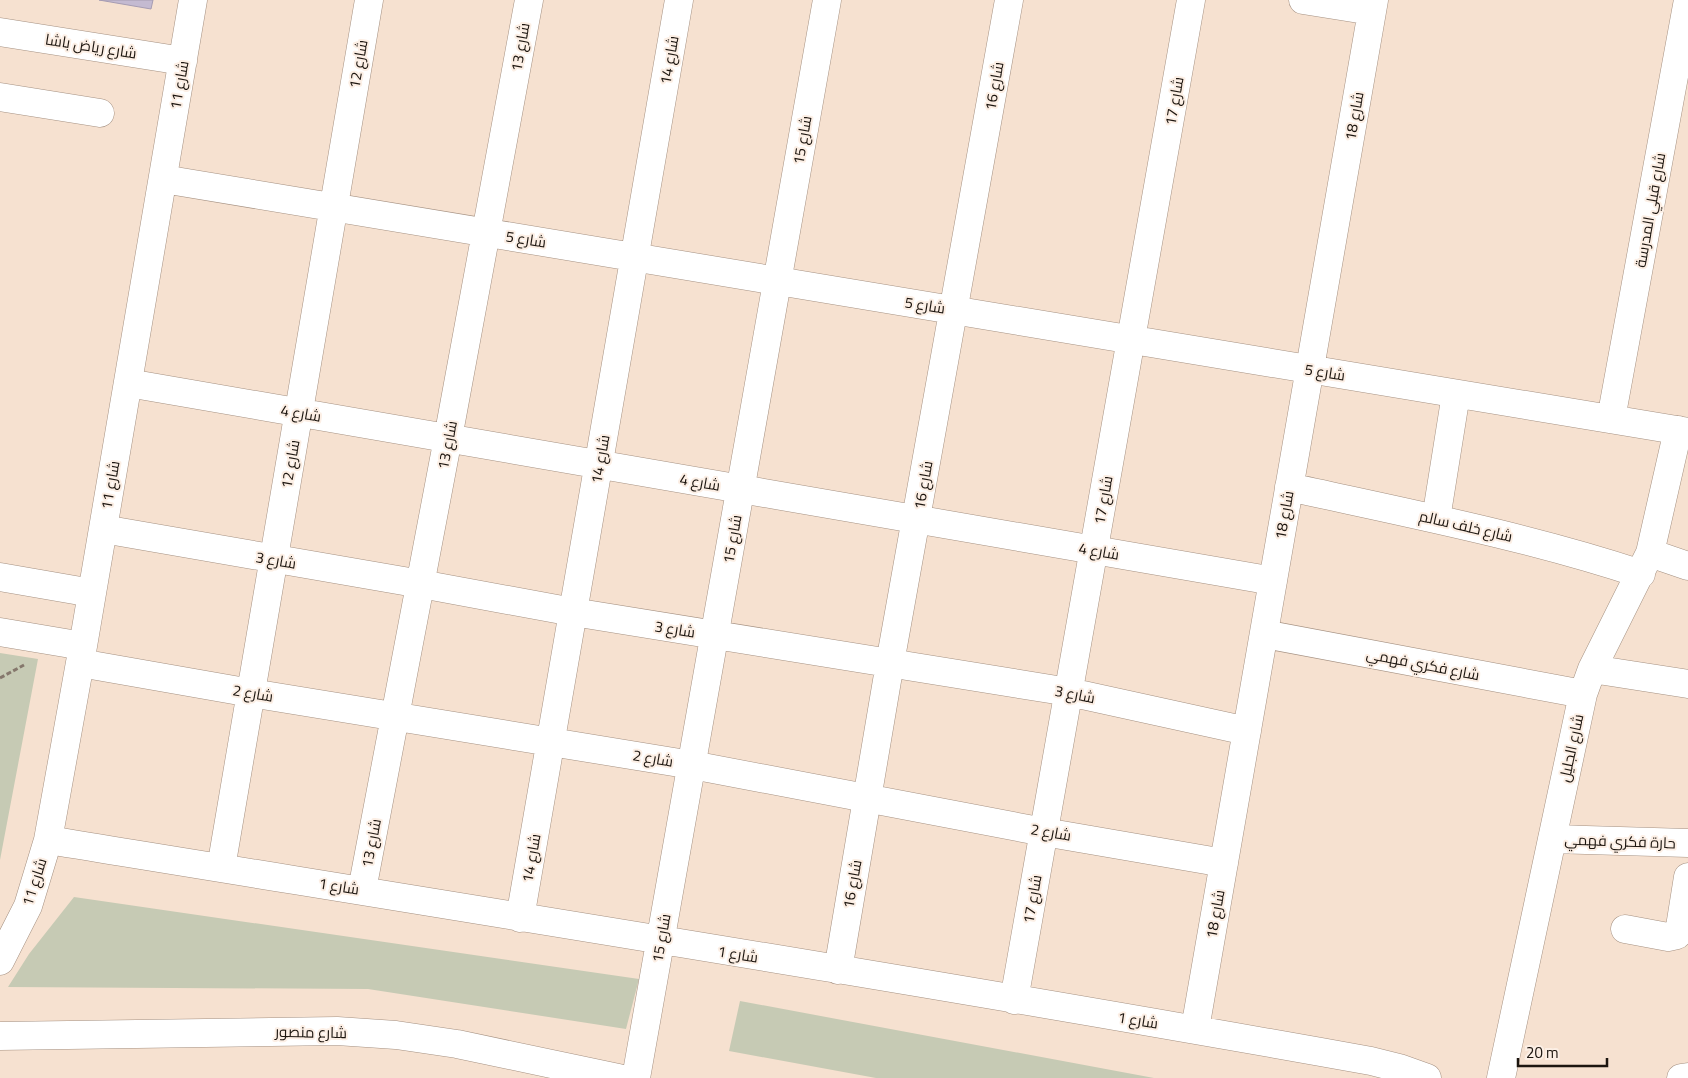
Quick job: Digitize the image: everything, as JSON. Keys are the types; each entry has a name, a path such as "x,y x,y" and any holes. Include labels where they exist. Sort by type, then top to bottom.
{"street":[{"name":"شارع 11","path":"0,961 28,906 48,840 82,654 193,0"},
{"name":"شارع 12","path":"221,868 369,0"},
{"name":"شارع 13","path":"362,890 421,584 529,0"},
{"name":"شارع 14","path":"520,918 679,0"},
{"name":"شارع 15","path":"636,1078 827,0"},
{"name":"شارع 16","path":"838,970 890,663 955,310 1009,0"},
{"name":"شارع 17","path":"1014,1000 1191,0"},
{"path":"1303,0 1373,6"},
{"name":"شارع قبلي المدرسة","path":"1611,419 1688,0"},
{"name":"شارع 18","path":"1195,1029 1373,6"},
{"name":"شارع رياض باشا","path":"0,32 183,62"},
{"path":"0,97 100,113"},
{"name":"شارع 5","path":"163,179 1683,431"},
{"name":"شارع 4","path":"128,383 1273,581"},
{"path":"1436,519 1456,394"},
{"name":"شارع الجليل","path":"1501,1078 1587,682 1645,564 1683,431"},
{"name":"شارع خلف سالم","path":"1289,486 1583,554 1645,564 1688,566"},
{"name":"شارع 3","path":"103,529 573,612 1069,692 1247,731"},
{"path":"0,577 92,593"},
{"name":"شارع 2","path":"0,632 82,654 250,693 692,765 1044,832 1224,863"},
{"name":"شارع فكري فهمي","path":"1264,634 1587,682 1688,684"},
{"name":"حارة فكري فهمي","path":"1552,839 1688,844"},
{"name":"شارع 1","path":"48,840 362,890 520,918 1195,1029 1372,1061 1427,1078"},
{"path":"1625,930 1668,937 1677,935 1688,877"},
{"name":"شارع منصور","path":"0,1036 336,1031 396,1035 457,1044 618,1078"},
{"path":"1681,1078 1688,1077"}],"green space":[{"path":"0,653 38,659 0,860"},
{"path":"74,897 639,979 626,1029 368,989 8,987 29,954"},
{"path":"740,1001 1154,1078 876,1078 729,1051"}],"building":[{"path":"99,0 153,0 151,9"}]}
